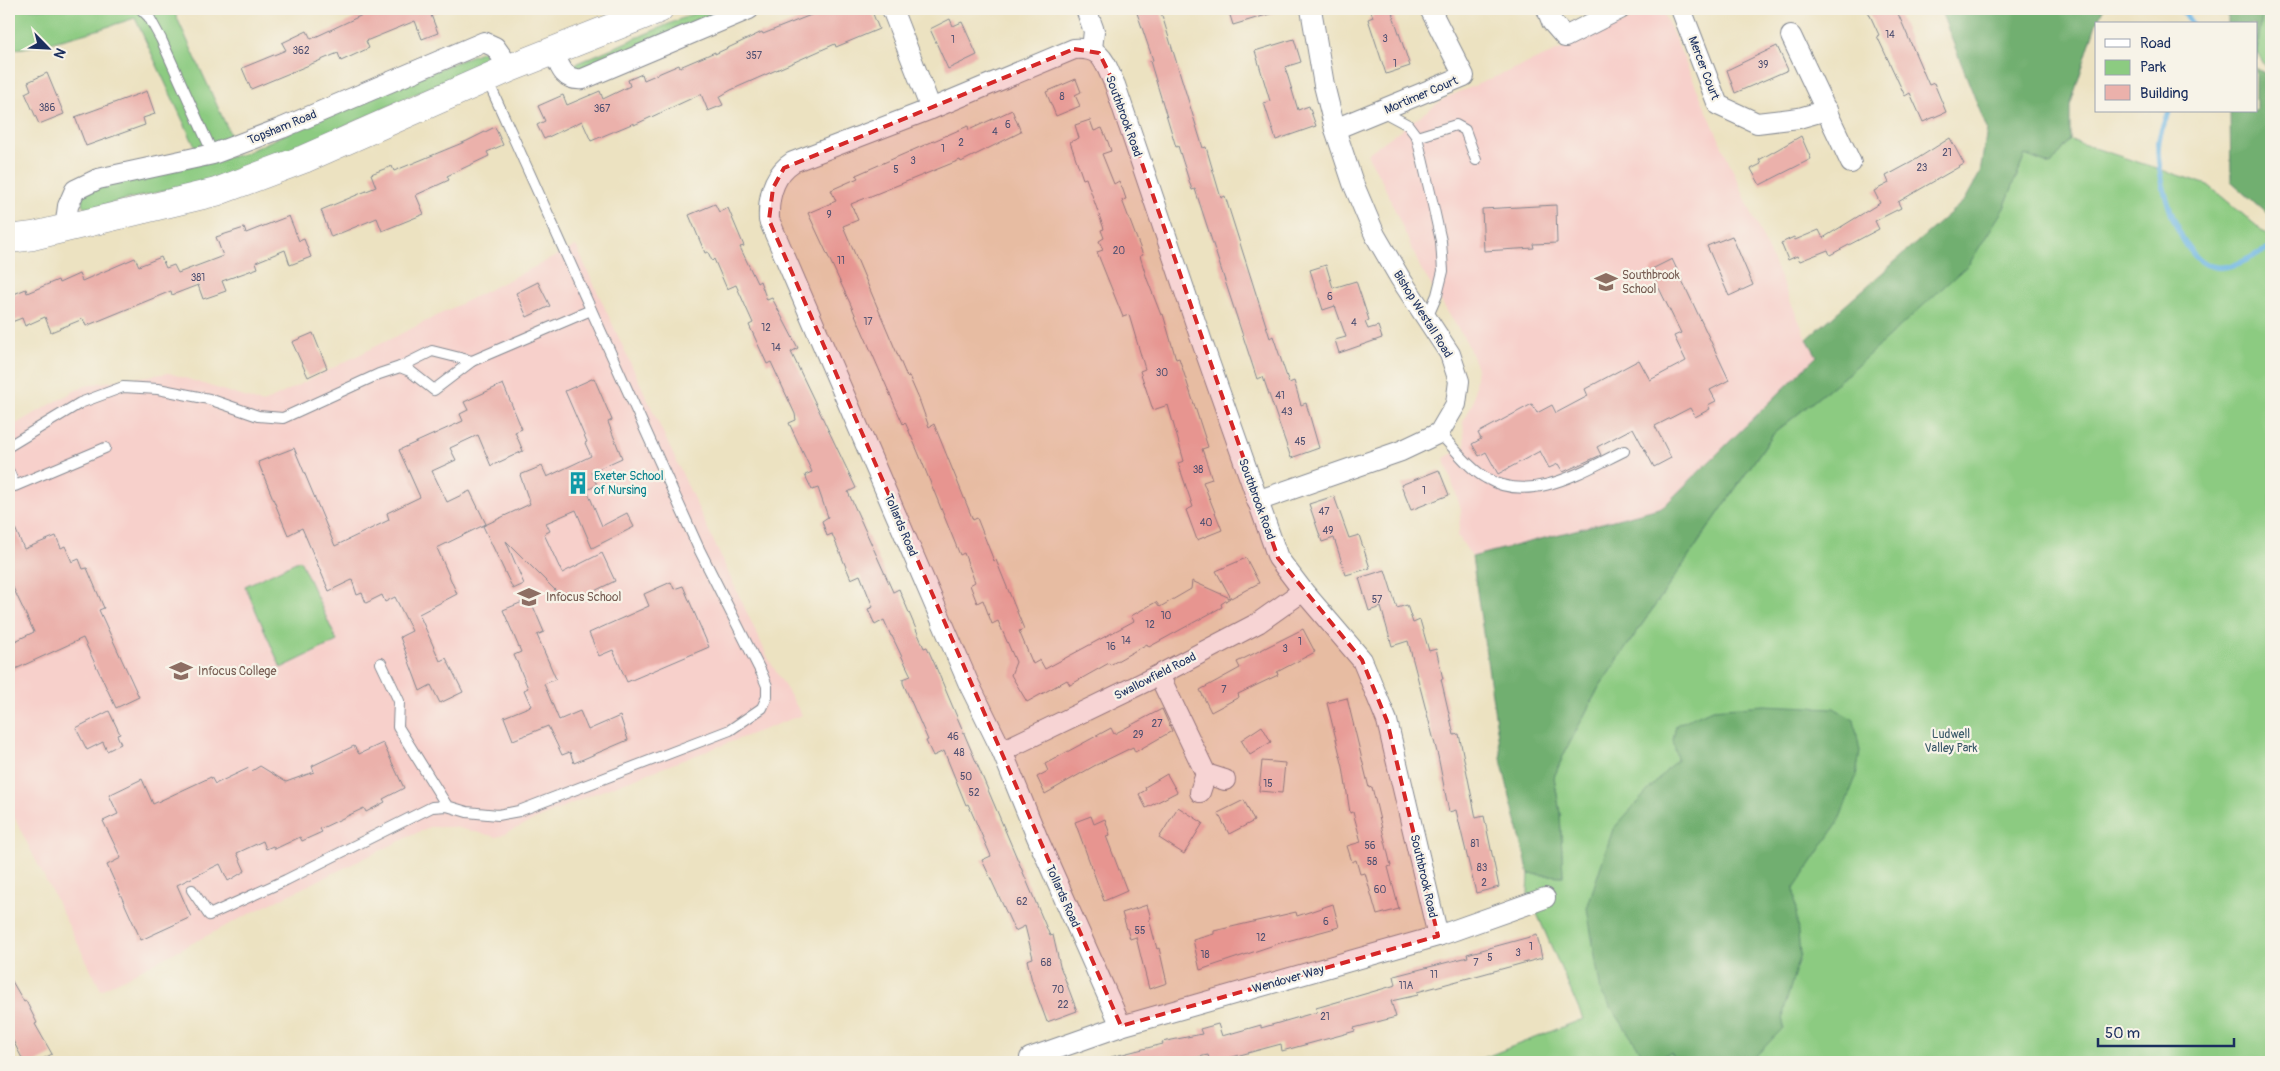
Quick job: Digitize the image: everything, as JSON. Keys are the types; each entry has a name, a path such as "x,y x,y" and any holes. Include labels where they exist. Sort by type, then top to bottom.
{"main road":[{"path":"9,239 65,229 216,192 304,159 498,73 659,9"}],"street":[{"path":"554,52 562,72 568,78 575,80 583,79 749,9"},
{"path":"892,9 931,109 1074,49 1092,49 1094,31 1086,9"},
{"name":"Bishop Westall Road","path":"1311,9 1335,129 1353,183 1375,235 1400,278 1450,354 1459,381 1456,404 1439,433"},
{"name":"Mortimer Court","path":"1335,129 1464,76 1430,9"},
{"path":"1546,9 1552,22 1565,37 1620,9"},
{"name":"Mercer Court","path":"1681,9 1718,105 1757,123 1799,118 1827,110"},
{"path":"1791,36 1851,163"},
{"name":"Topsham Road","path":"65,229 68,206 75,190 84,184 98,179 213,154 282,128 484,42 495,47 498,73"},
{"name":"Southbrook Road","path":"1092,49 1104,61 1115,85 1278,558 1303,591 1362,660 1387,721 1438,936"},
{"name":"Tollards Road","path":"931,109 793,162 784,168 773,188 768,206 769,220 968,682 1002,751 1037,837 1121,1026"},
{"path":"1257,501 1401,450 1439,433"},
{"name":"Swallowfield Road","path":"1002,751 1159,675 1258,623 1303,591"},
{"path":"1159,675 1210,782"},
{"name":"Wendover Way","path":"1030,1058 1121,1026 1438,936 1545,898"}],"lane":[{"path":"141,9 149,17 161,39 213,154"},
{"path":"192,890 209,915 286,880 432,807 447,806 467,812 498,815 536,805 730,730 762,708 767,697 767,686 762,674 699,549 592,310 498,73"},
{"path":"1382,111 1408,125 1417,137 1441,241 1443,272 1437,295 1427,318"},
{"path":"1417,137 1456,125 1465,130 1476,160"},
{"path":"400,367 410,371 434,390 472,362 592,310"},
{"path":"9,446 80,403 123,387 158,389 209,399 258,416 283,418 432,351 472,362"},
{"path":"1439,433 1486,478 1504,485 1530,488 1559,482 1624,451"},
{"path":"9,472 15,486 105,448"},
{"path":"381,663 399,701 398,727 447,806"}],"highlighted area":[{"path":"1074,49 1099,53 1115,85 1278,558 1362,660 1387,721 1438,936 1121,1026 769,220 773,188 784,168"}],"shaded area":[{"name":"Southbrook School","path":"1656,9 1662,9 1807,339 1818,355 1663,507 1472,557 1458,536 1461,509 1444,458 1465,447 1463,422 1473,402 1477,368 1467,343 1421,269 1382,181 1367,154 1445,98"},
{"path":"576,246 769,660 802,715 588,796 497,837 454,827 429,827 255,911 101,990 9,807 9,428 85,385 169,373 263,403"}],"green space":[{"path":"9,9 173,9 231,136 197,151 135,18 57,41 9,50"},
{"path":"704,9 731,9 586,70 574,70 575,64"},
{"path":"1940,9 2103,9 2097,22 2095,22 2070,106 2070,140 2051,165 2025,155 2004,208 1969,264 1851,371 1773,434 1599,687 1554,777 1560,813 1563,876 1529,874 1502,764 1472,557 1663,507 1817,356 1807,339 1965,200 1980,173 1987,129"},
{"path":"2228,9 2263,9 2258,45 2258,22 2228,22"},
{"path":"2230,9 2271,9 2271,75 2258,54 2258,22 2253,22"},
{"path":"483,51 491,58 490,63 470,69 245,172 86,209 82,204 82,196 87,189 243,154 320,118"},
{"path":"2258,69 2271,77 2271,217 2231,181 2230,112 2258,112"},
{"name":"Ludwell Valley Park","path":"2070,140 2208,185 2271,238 2271,1062 1473,1062 1583,1019 1528,893 1529,874 1563,876 1560,813 1554,777 1599,687 1773,434 1851,371 2004,208 2025,155 2051,165"},
{"path":"300,560 337,641 281,668 245,586"},
{"path":"1764,705 1834,708 1854,720 1860,751 1856,777 1838,823 1794,889 1800,954 1784,1010 1783,1028 1750,1062 1678,1062 1671,1053 1647,1061 1601,992 1587,908 1613,829 1677,759 1673,740 1676,725 1712,709"}],"building":[{"path":"375,9 444,9 431,15 438,33 422,39 415,21 366,41 369,48 341,61 338,53 251,89 242,68 286,50 282,43 307,31 311,39"},
{"path":"826,9 871,9 879,29 836,47 835,44 731,90 719,97 723,105 708,111 701,94 634,125 634,123 591,141 582,121 544,139 537,125 545,121 538,106 563,95 567,105 600,91 603,99 630,86 628,80 642,74 644,80 679,65 680,67 715,52 715,54 762,32 763,34"},
{"path":"1150,9 1160,9 1203,148 1206,147 1221,198 1225,196 1270,338 1273,336 1289,383 1294,381 1301,405 1306,403 1319,448 1291,458 1263,377 1257,379 1195,189 1192,190 1178,146 1176,147 1150,61 1153,60 1137,13"},
{"path":"1228,9 1272,9 1273,13 1233,25"},
{"path":"1370,9 1391,9 1410,66 1386,74 1368,19 1373,17"},
{"path":"1867,9 1896,9 1929,85 1934,83 1946,112 1923,122 1910,93 1905,96 1877,36 1879,35"},
{"path":"950,19 953,26 962,22 977,55 948,69 930,29"},
{"path":"1294,39 1301,62 1285,67 1298,110 1309,106 1316,126 1276,140 1264,103 1270,101 1255,51"},
{"path":"1777,46 1788,70 1735,93 1727,70"},
{"path":"47,73 64,114 39,124 25,93 31,90 28,82"},
{"path":"1076,79 1081,92 1075,95 1080,106 1056,116 1046,92"},
{"path":"147,91 155,114 143,118 145,125 86,146 75,117"},
{"path":"1012,110 1021,132 961,162 960,160 851,204 858,220 843,226 907,377 909,376 919,399 929,427 934,424 973,520 977,518 994,561 996,560 1024,629 1019,631 1033,664 1040,660 1045,669 1134,621 1131,616 1156,602 1160,607 1191,589 1192,581 1230,598 1221,604 1222,607 1149,647 1147,644 1070,685 1067,680 1027,702 1011,675 1016,662 998,621 992,624 983,600 977,603 970,585 975,582 964,553 960,555 905,422 903,424 808,213 836,201 831,190 858,178 856,175 968,126 969,130"},
{"path":"1090,120 1094,131 1102,128 1108,142 1111,151 1102,154 1114,184 1119,181 1123,190 1126,199 1122,200 1143,255 1140,256 1147,279 1161,315 1163,314 1176,359 1179,358 1208,447 1202,449 1212,479 1203,482 1222,530 1197,540 1186,510 1193,507 1178,463 1184,461 1168,405 1153,410 1140,371 1145,369 1129,315 1123,317 1097,252 1103,250 1099,241 1104,238 1101,230 1104,229 1086,178 1083,179 1070,142 1079,138 1075,125"},
{"path":"495,127 503,145 487,152 489,156 447,176 449,180 416,195 424,214 382,231 377,218 331,237 321,210 376,187 371,174 392,166 394,171 467,141"},
{"path":"1801,136 1811,159 1760,185 1751,169 1761,164 1759,160"},
{"path":"1950,138 1964,164 1898,202 1901,208 1875,221 1879,229 1830,255 1828,250 1800,261 1797,256 1788,260 1781,243 1794,237 1795,240 1819,230 1823,238 1880,203 1874,191 1889,183 1886,176"},
{"path":"715,204 719,212 728,208 744,246 740,247 757,283 760,281 767,300 772,298 798,348 791,352 856,488 848,492 893,592 899,589 924,648 927,647 935,665 1050,936 1053,935 1060,966 1077,1011 1047,1022 1032,981 1027,960 1033,958 1025,926 1015,931 982,860 991,856 968,804 966,805 944,751 933,756 926,741 928,740 903,683 903,679 911,676 884,620 875,625 868,609 873,607 860,575 851,579 832,534 827,536 822,521 828,517 818,488 812,490 805,475 812,472 789,423 796,420 795,414 771,362 767,364 749,325 753,323 736,285 727,289 714,259 712,261 708,252 705,253 689,215"},
{"path":"1556,205 1557,243 1533,244 1534,248 1484,251 1482,209"},
{"path":"289,216 299,241 304,239 311,257 290,265 285,250 256,262 258,268 222,281 226,291 203,299 198,285 172,295 171,291 86,326 83,319 51,332 45,317 25,326 22,318 9,323 9,296 26,289 27,293 58,280 59,283 79,274 82,281 135,258 139,266 161,257 166,268 174,265 178,273 223,256 216,237 244,228 246,233"},
{"path":"1732,236 1753,285 1729,296 1707,246"},
{"path":"1672,259 1729,380 1710,390 1716,401 1708,405 1710,409 1695,417 1690,408 1655,426 1671,458 1654,467 1633,428 1597,447 1601,455 1563,472 1558,464 1549,468 1540,451 1498,474 1486,452 1479,456 1472,444 1481,439 1478,433 1532,404 1537,413 1552,405 1556,413 1588,396 1585,389 1639,360 1650,380 1686,361 1674,336 1681,333 1650,270"},
{"path":"1326,265 1333,288 1356,281 1369,320 1365,322 1368,329 1378,326 1382,338 1339,353 1335,340 1346,337 1335,306 1323,310 1310,270"},
{"path":"538,282 550,306 527,317 516,293"},
{"path":"313,333 327,368 308,377 292,342"},
{"path":"594,378 612,420 608,422 622,458 591,472 597,485 587,490 602,526 627,513 634,527 592,548 576,510 546,523 550,531 544,534 562,573 602,553 615,581 576,600 571,591 561,596 506,541 524,584 513,589 483,526 530,504 520,475 542,466 547,477 591,456 565,391"},
{"path":"503,384 522,429 515,432 523,451 491,466 478,435 450,448 456,460 432,471 447,502 470,491 486,524 437,548 457,594 419,614 440,661 446,658 463,692 440,703 431,685 420,691 400,637 412,631 395,597 385,602 382,595 366,603 362,593 357,595 352,580 329,591 302,528 288,535 258,462 294,448 335,546 389,520 387,513 420,497 399,450 463,421 460,414 468,410 464,402"},
{"path":"1439,470 1449,495 1411,510 1401,485"},
{"path":"1334,496 1349,538 1359,535 1370,568 1346,575 1334,538 1322,542 1309,504"},
{"path":"9,514 24,549 56,536 61,548 65,546 72,562 79,559 83,569 87,568 104,608 99,610 139,697 116,708 83,638 9,672 9,644 34,632 9,579"},
{"path":"1246,558 1259,583 1231,598 1216,571"},
{"path":"1385,570 1397,608 1407,605 1413,623 1420,620 1429,651 1436,649 1454,735 1459,734 1476,818 1484,816 1499,887 1476,893 1456,810 1449,812 1438,756 1408,641 1392,646 1381,607 1369,611 1359,578"},
{"path":"671,582 674,589 683,586 709,647 627,682 613,650 599,656 589,633 649,606 644,594"},
{"path":"530,599 544,632 537,635 556,679 544,684 559,720 580,711 588,730 620,716 628,740 574,763 570,752 562,755 548,726 513,740 504,717 531,706 524,690 528,688 514,655 521,652 503,610"},
{"path":"1303,629 1315,652 1277,672 1278,675 1238,694 1239,697 1211,712 1200,690 1240,668 1237,662"},
{"path":"1347,698 1369,788 1372,787 1391,866 1388,867 1399,909 1377,915 1365,873 1360,874 1356,860 1352,862 1347,846 1361,842 1353,812 1350,813 1343,767 1327,703"},
{"path":"1162,709 1172,731 1135,752 1133,747 1094,766 1045,794 1037,777 1048,771 1045,764 1111,728 1114,734"},
{"path":"109,711 120,734 117,735 121,744 107,751 103,742 87,750 76,728"},
{"path":"1262,726 1271,742 1250,755 1241,740"},
{"path":"383,743 404,788 383,799 385,802 366,812 364,808 320,829 322,832 302,841 300,837 275,849 273,846 266,849 263,841 237,853 245,871 228,881 220,864 177,885 191,917 141,940 107,865 121,858 103,821 118,814 109,795 142,779 153,804 211,777 215,784 249,768 252,771 260,766 286,782 314,772 312,766 354,746 359,754"},
{"path":"1262,761 1285,763 1282,793 1259,791"},
{"path":"1167,774 1177,792 1146,808 1139,794 1146,790 1145,787"},
{"path":"1244,800 1254,821 1229,834 1218,813"},
{"path":"1178,807 1203,823 1184,854 1159,838"},
{"path":"1091,816 1094,824 1105,819 1110,835 1106,836 1127,891 1104,901 1075,822"},
{"path":"1333,904 1339,927 1280,943 1200,970 1193,940 1214,934 1214,931 1296,912 1297,916"},
{"path":"1147,905 1151,918 1149,919 1157,949 1159,948 1167,983 1149,989 1136,937 1130,939 1122,913"},
{"path":"1537,935 1542,958 1417,992 1418,995 1391,1001 1396,1017 1354,1028 1355,1031 1282,1051 1281,1044 1214,1062 1210,1062 1208,1055 1176,1062 1112,1062 1111,1057 1163,1044 1162,1042 1202,1034 1200,1029 1218,1024 1222,1036 1261,1025 1261,1028 1317,1012 1316,1008 1396,985 1394,976 1468,957 1467,954"},
{"path":"9,976 24,1002 26,1001 37,1023 35,1024 52,1054 37,1062 24,1062 9,1033"}],"waterway":[{"path":"2175,9 2185,14 2191,22"},
{"path":"2170,112 2163,125 2159,141 2159,165 2167,200 2182,237 2191,252 2203,262 2216,267 2223,267 2242,262 2266,250 2271,251"}],"place":[{"name":"Southbrook School","path":"1606,282"},
{"name":"Exeter School of Nursing","path":"578,483"},
{"name":"Infocus School","path":"529,597"},
{"name":"Infocus College","path":"181,671"}]}
